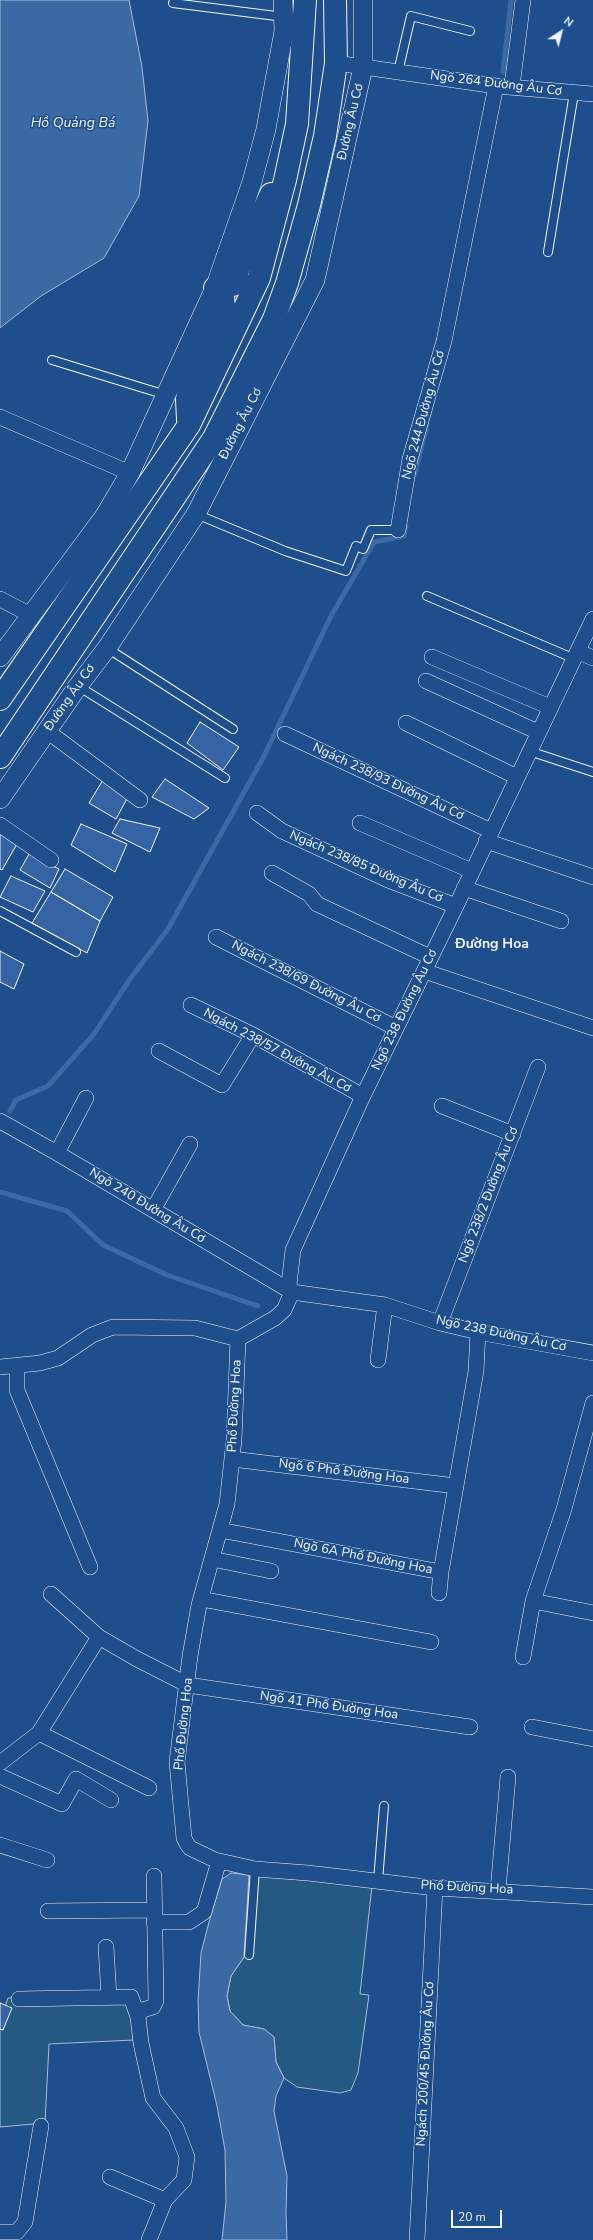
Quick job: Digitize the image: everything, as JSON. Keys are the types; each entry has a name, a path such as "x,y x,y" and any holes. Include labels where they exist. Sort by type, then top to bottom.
{"main road":[{"path":"0,699 189,425 259,278 285,180 297,124 305,0"},
{"name":"Đường Âu Cơ","path":"0,757 214,438 274,319 287,283 309,205 325,136 336,63 335,0"},
{"path":"215,288 233,284 246,247 266,202 285,180"},
{"path":"189,425 188,399 190,387 224,310 223,296 215,288"},
{"path":"31,652 58,671"}],"street":[{"name":"Đường Âu Cơ","path":"0,799 78,686 107,648 196,514 315,280 363,67 363,0"},
{"path":"512,86 523,0"},
{"path":"0,657 104,517 130,473 215,288 252,182 266,129 284,31 284,9"},
{"name":"Ngõ 264 Đường Âu Cơ","path":"336,63 496,86 512,86 593,94"},
{"name":"Ngõ 244 Đường Âu Cơ","path":"398,530 410,459 444,341 496,86"},
{"path":"0,417 130,473"},
{"path":"0,599 31,615"},
{"name":"Ngõ 238 Đường Âu Cơ","path":"593,619 577,655 550,707 488,836 456,906 363,1096 293,1250 289,1284 292,1292 385,1304 440,1323 478,1332 593,1353"},
{"path":"577,655 593,658"},
{"path":"432,657 550,707"},
{"path":"426,681 538,732"},
{"path":"406,723 516,778"},
{"path":"47,731 140,800"},
{"name":"Ngách 238/93 Đường Âu Cơ","path":"285,734 488,836 593,877"},
{"name":"Ngách 238/85 Đường Âu Cơ","path":"257,813 282,831 388,880 456,906"},
{"path":"360,823 472,871"},
{"path":"0,825 51,860"},
{"path":"272,873 309,894 317,904 430,957"},
{"path":"464,888 561,922"},
{"name":"Ngách 238/69 Đường Âu Cơ","path":"216,937 396,1028"},
{"path":"424,971 593,1028"},
{"name":"Ngách 238/57 Đường Âu Cơ","path":"191,1005 253,1035 363,1096"},
{"path":"159,1051 222,1085 253,1035"},
{"name":"Ngõ 238/2 Đường Âu Cơ","path":"440,1323 538,1067"},
{"path":"57,1153 86,1098"},
{"path":"442,1106 513,1134"},
{"name":"Ngõ 240 Đường Âu Cơ","path":"0,1121 292,1292"},
{"path":"153,1210 190,1144"},
{"path":"0,1366 17,1366 40,1363 58,1358 92,1335 114,1327 195,1328 238,1339 280,1314 292,1292"},
{"path":"378,1360 385,1304"},
{"name":"Ngõ 6A Phố Đường Hoa","path":"220,1530 441,1572 476,1371 478,1332"},
{"name":"Phố Đường Hoa","path":"238,1339 232,1459 227,1504 201,1598 190,1656 188,1685 178,1762 184,1838 190,1848 219,1861 255,1869 435,1888 498,1890 593,1897"},
{"path":"17,1366 17,1390 90,1567"},
{"path":"523,1657 533,1601 564,1508 593,1403"},
{"name":"Ngõ 6 Phố Đường Hoa","path":"232,1459 456,1486"},
{"path":"212,1559 272,1571"},
{"path":"439,1593 441,1572"},
{"name":"Ngõ 41 Phố Đường Hoa","path":"50,1594 99,1637 136,1659 188,1685 470,1727"},
{"path":"201,1598 431,1642"},
{"path":"533,1601 593,1613"},
{"path":"0,1763 39,1733 99,1637"},
{"path":"532,1727 593,1739"},
{"path":"39,1733 149,1788"},
{"path":"0,1776 62,1804 76,1779 112,1800"},
{"path":"498,1890 508,1777"},
{"path":"0,1846 47,1860"},
{"path":"48,1911 154,1916 189,1922 204,1912 219,1861"},
{"path":"138,2017 142,2010 153,2007 156,2001 154,1876"},
{"name":"Ngách 200/45 Đường Âu Cơ","path":"417,2240 435,1888"},
{"path":"106,1947 109,1997"},
{"path":"18,1999 131,1997 138,2017 141,2043 153,2098 176,2128 187,2157 184,2180 165,2200 149,2240"},
{"path":"0,2232 17,2232 25,2222 40,2126"},
{"path":"110,2177 165,2200"}],"lane":[{"path":"173,3 284,9"},
{"path":"398,72 411,16 470,31"},
{"path":"548,252 574,93"},
{"path":"52,360 167,395"},
{"name":"Ngõ 244 Đường Âu Cơ","path":"196,514 285,551 346,571 356,546 363,549 371,530 398,530"},
{"path":"427,596 577,655"},
{"path":"107,648 233,729"},
{"path":"78,686 225,778"},
{"path":"529,751 593,772"},
{"path":"0,911 76,952"},
{"path":"378,1881 384,1806"},
{"path":"249,1955 255,1869"}],"shaded area":[{"path":"249,1875 372,1886 360,1994 369,1995 358,2073 351,2090 340,2093 297,2087 284,2078 276,2062 274,2037 264,2029 243,2025 230,2011 227,1996 231,1976 244,1957"},
{"path":"129,1993 134,2040 49,2044 45,2123 0,2127 0,2021 8,1998"}],"water":[{"name":"Hồ Quảng Bá","path":"0,0 129,0 142,67 148,121 139,196 104,258 41,296 0,328"},
{"path":"231,1873 249,1875 244,1957 231,1976 227,1996 230,2011 243,2025 264,2029 274,2037 276,2062 284,2078 276,2096 274,2111 287,2176 287,2240 222,2240 226,2202 225,2150 217,2106 199,2032 198,2001 201,1953 222,1879"}],"building":[{"path":"200,722 239,747 223,770 187,743"},
{"path":"106,775 130,793 116,819 89,803"},
{"path":"165,779 209,808 194,819 152,797"},
{"path":"120,819 160,828 150,852 112,833"},
{"path":"81,824 127,844 115,872 71,845"},
{"path":"0,833 17,844 2,870 0,869"},
{"path":"29,854 59,869 50,888 20,870"},
{"path":"65,869 113,897 100,921 51,892"},
{"path":"11,876 45,891 33,912 0,897"},
{"path":"51,892 100,921 87,953 32,923"},
{"path":"0,951 24,964 14,989 0,982"},
{"path":"0,2003 12,2008 3,2030 0,2029"}],"waterway":[{"path":"503,72 511,0"},
{"path":"415,475 427,425"},
{"path":"10,1111 16,1100 48,1086 94,1034 130,979 168,929 263,758 330,618 374,542 404,536 406,526"},
{"path":"0,1192 67,1211 103,1245 167,1275 258,1306"}],"district":[{"name":"Đường Hoa","path":"492,945"}]}
